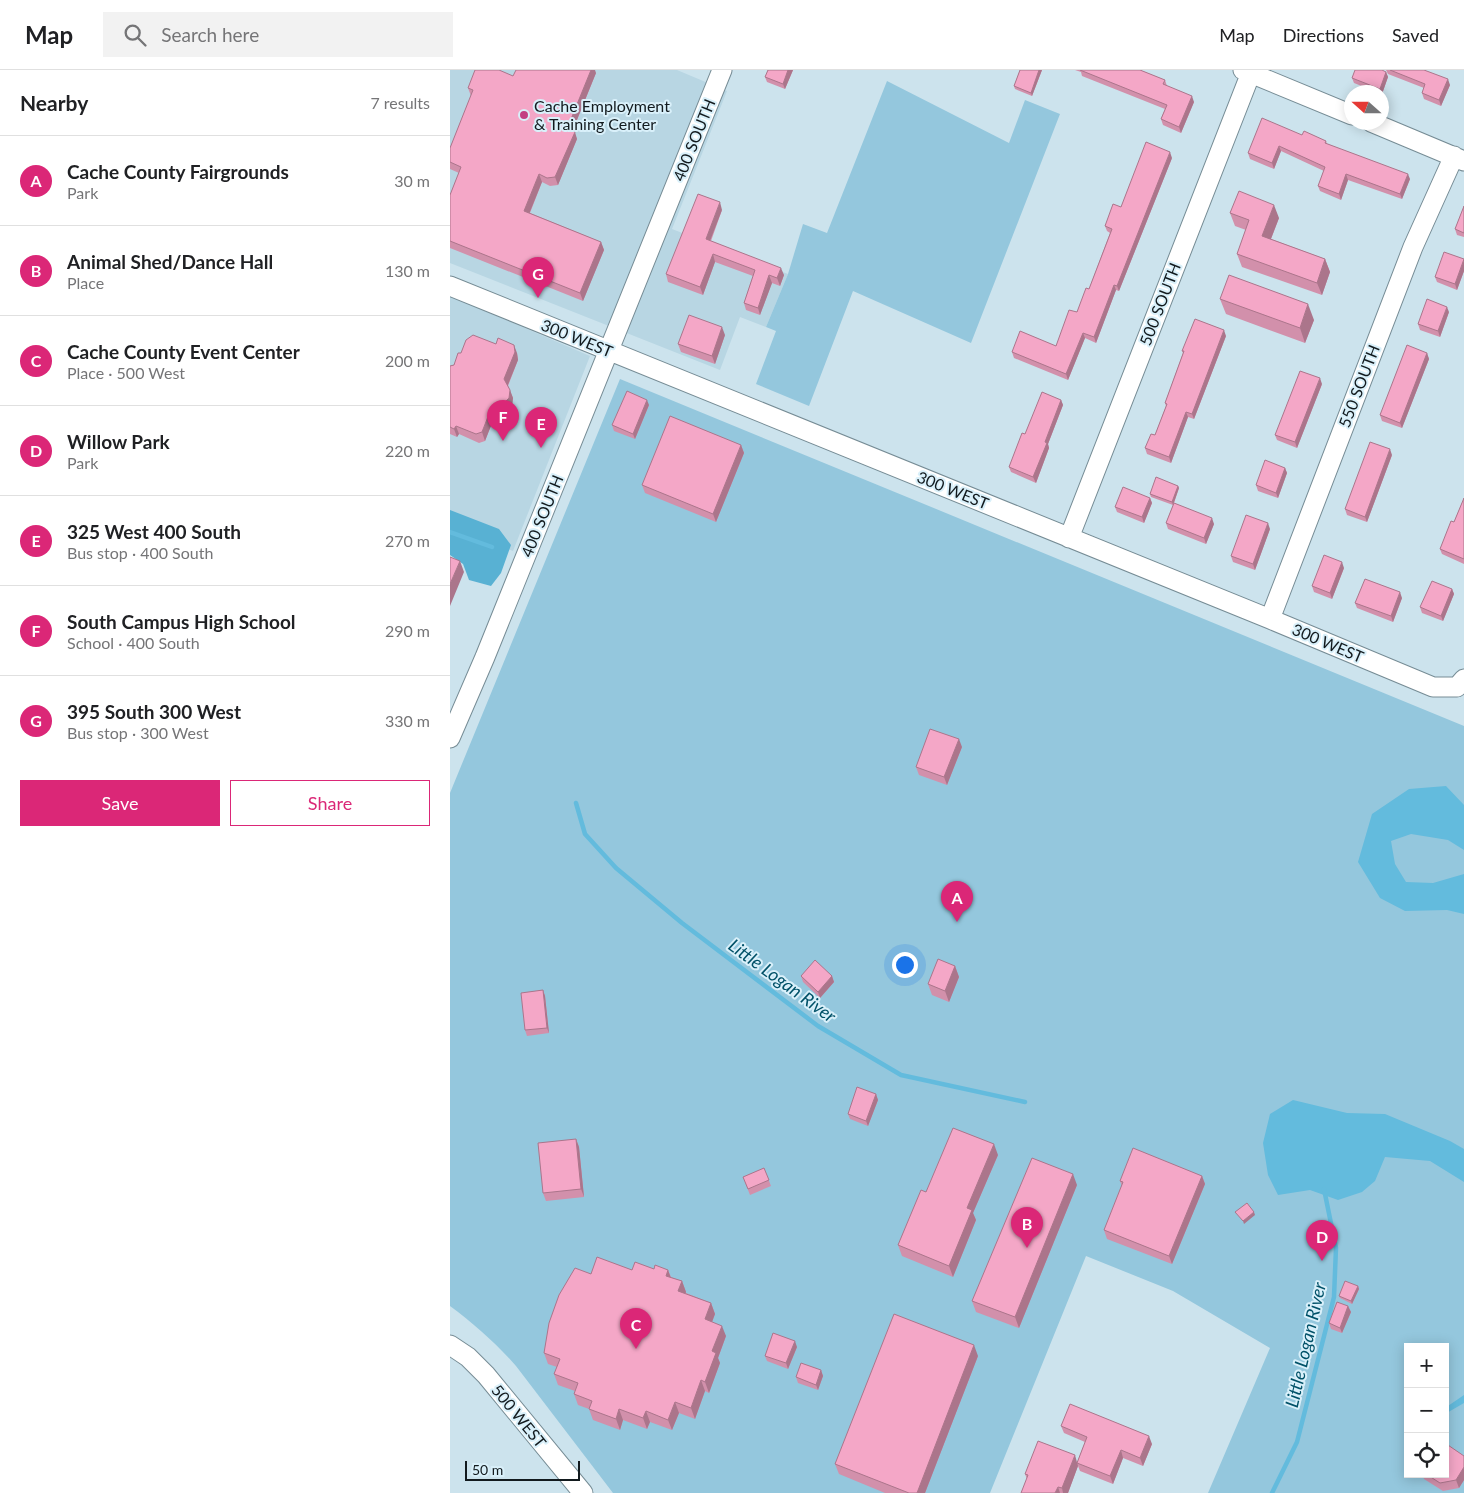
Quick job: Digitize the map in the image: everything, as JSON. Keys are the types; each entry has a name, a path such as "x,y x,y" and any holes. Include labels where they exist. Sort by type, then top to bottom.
{"street":[{"name":"400 SOUTH","path":"450,738 485,657 722,70"},
{"path":"1249,71 1344,111"},
{"name":"500 SOUTH","path":"1069,538 1249,71"},
{"path":"1389,129 1459,158"},
{"name":"550 SOUTH","path":"1270,618 1413,247 1459,158"},
{"name":"300 WEST","path":"450,286 1270,618 1433,687 1460,683"},
{"name":"500 WEST","path":"450,1345 468,1357 486,1375 583,1493"}],"shaded area":[{"path":"450,70 677,70 727,91 672,229 788,274 766,327 740,317 720,370 450,263"},
{"path":"887,81 1009,143 1025,100 1060,114 971,343 853,291 809,406 756,384 776,331 766,327 788,274 803,224 827,233"},
{"path":"450,296 590,356 513,551 450,526"},
{"path":"620,379 1464,726 1464,1493 1208,1493 1270,1348 1173,1291 1086,1256 990,1493 613,1493 516,1366 501,1349 450,1306 450,793"},
{"path":"450,510 499,529 511,545 501,573 491,586 469,580 463,564 450,555"},
{"path":"1446,786 1464,805 1464,850 1448,840 1411,834 1391,841 1395,864 1406,882 1433,883 1464,874 1464,914 1447,910 1405,911 1380,898 1358,862 1372,814 1409,789"},
{"path":"1293,1100 1347,1113 1385,1114 1450,1141 1464,1149 1464,1182 1430,1161 1385,1157 1375,1181 1362,1192 1338,1200 1310,1190 1278,1195 1268,1175 1263,1143 1270,1114"},
{"path":"1464,1395 1464,1403 1449,1412 1449,1405"}],"building":[{"path":"475,70 499,70 513,76 516,70 591,70 569,124 575,132 555,177 547,178 539,174 524,211 601,242 580,293 450,241 450,195 461,167 450,162 450,148 473,90 468,88"},
{"path":"768,70 788,70 783,84 765,77"},
{"path":"1020,70 1039,70 1031,93 1014,86"},
{"path":"1080,70 1140,70 1165,80 1163,84 1192,96 1179,127 1161,119 1167,105"},
{"path":"1355,70 1382,70 1386,72 1381,85 1370,85 1352,78"},
{"path":"1390,70 1424,70 1448,79 1439,100 1422,93 1425,84"},
{"path":"1262,118 1302,135 1304,131 1326,141 1325,143 1408,174 1400,194 1346,174 1339,194 1318,186 1325,167 1279,146 1272,163 1248,153"},
{"path":"1146,142 1170,152 1117,286 1114,285 1094,337 1083,333 1066,374 1012,352 1020,331 1056,346 1069,310 1077,312 1086,288 1089,289 1112,229 1105,226 1113,204 1121,207"},
{"path":"1239,191 1274,205 1262,236 1325,259 1317,283 1237,254 1249,220 1230,213"},
{"path":"698,194 720,202 706,239 781,268 777,278 769,275 758,308 744,303 755,270 713,254 700,287 666,274"},
{"path":"1464,206 1464,233 1455,229"},
{"path":"1444,252 1464,259 1455,284 1435,277"},
{"path":"1229,275 1308,304 1300,328 1220,299"},
{"path":"1427,299 1447,307 1438,331 1418,324"},
{"path":"689,315 722,327 712,356 678,344"},
{"path":"1195,319 1224,330 1192,414 1186,412 1169,457 1145,448 1151,434 1155,435 1184,351 1182,351"},
{"path":"473,335 496,344 498,338 514,345 515,352 504,379 510,390 509,398 503,404 491,409 482,432 476,434 456,426 454,429 450,427 450,366 454,365 458,353 461,353 466,340"},
{"path":"1407,345 1427,353 1400,423 1380,415"},
{"path":"1300,371 1320,378 1295,442 1275,435"},
{"path":"627,391 647,400 633,434 612,425"},
{"path":"1042,392 1061,400 1045,442 1047,443 1033,477 1009,467 1022,433 1025,434"},
{"path":"670,416 741,445 713,514 642,485"},
{"path":"1370,442 1390,449 1365,517 1345,509"},
{"path":"1265,460 1285,468 1276,493 1256,485"},
{"path":"1156,477 1178,486 1172,502 1150,494"},
{"path":"1123,487 1150,498 1142,517 1115,507"},
{"path":"1464,498 1464,559 1440,549 1451,521 1454,522"},
{"path":"1174,503 1212,518 1204,538 1166,523"},
{"path":"1246,515 1268,523 1253,564 1231,556"},
{"path":"1324,555 1342,562 1330,593 1312,586"},
{"path":"450,557 460,561 450,584"},
{"path":"1365,579 1400,592 1391,616 1355,603"},
{"path":"1432,581 1452,589 1441,616 1420,607"},
{"path":"930,729 959,739 944,777 916,767"},
{"path":"938,959 955,966 945,991 928,984"},
{"path":"815,960 832,976 818,992 801,976"},
{"path":"543,990 547,1028 525,1030 521,993"},
{"path":"857,1087 876,1094 866,1121 848,1114"},
{"path":"953,1128 994,1144 967,1208 972,1210 949,1266 898,1245 921,1190 926,1192"},
{"path":"576,1139 581,1189 543,1193 538,1143"},
{"path":"1133,1148 1202,1176 1169,1256 1104,1230 1123,1182 1120,1181"},
{"path":"1032,1158 1073,1174 1015,1317 972,1301"},
{"path":"764,1168 769,1180 748,1189 743,1177"},
{"path":"1247,1203 1254,1212 1243,1221 1235,1212"},
{"path":"597,1257 632,1270 635,1262 654,1269 655,1265 668,1270 666,1276 682,1281 678,1291 711,1303 705,1319 722,1326 712,1351 716,1353 705,1382 701,1380 691,1408 675,1402 668,1420 646,1411 643,1418 619,1409 616,1419 589,1409 592,1401 574,1394 578,1383 554,1374 560,1359 544,1353 549,1323 559,1295 575,1268 591,1274"},
{"path":"1345,1281 1358,1286 1351,1301 1339,1296"},
{"path":"1337,1302 1348,1306 1340,1328 1329,1323"},
{"path":"894,1314 974,1345 917,1493 909,1493 835,1464"},
{"path":"773,1333 795,1341 786,1363 765,1356"},
{"path":"801,1363 821,1370 816,1385 796,1377"},
{"path":"1070,1404 1149,1436 1140,1458 1121,1450 1110,1476 1077,1463 1087,1437 1061,1426"},
{"path":"1038,1441 1075,1455 1062,1488 1058,1487 1055,1493 1021,1493 1028,1475 1025,1474"},
{"path":"1449,1446 1464,1456 1464,1467 1456,1480 1440,1483 1432,1478 1449,1478"}],"waterway":[{"name":"Little Logan River","path":"450,532 492,547"},
{"name":"Little Logan River","path":"576,803 585,834 616,868 682,923 818,1026 901,1075 1025,1102"},
{"name":"Little Logan River","path":"1272,1493 1297,1442 1334,1297 1336,1248 1324,1189"}],"place":[{"name":"Cache Employment & Training Center","path":"524,115"},
{"name":"395 South 300 West","path":"538,298"},
{"name":"South Campus High School","path":"503,441"},
{"name":"325 West 400 South","path":"541,448"},
{"name":"Cache County Fairgrounds","path":"957,922"},
{"name":"Animal Shed/Dance Hall","path":"1027,1248"},
{"name":"Willow Park","path":"1322,1261"},
{"name":"Cache County Event Center","path":"636,1349"}]}
